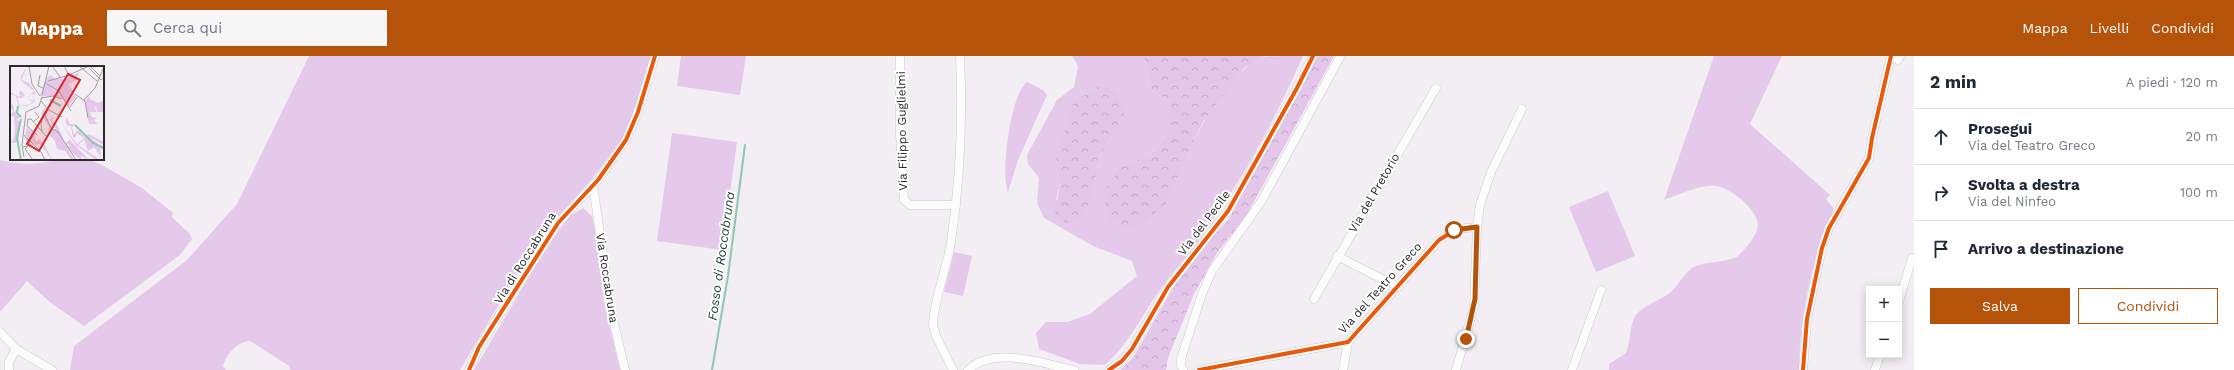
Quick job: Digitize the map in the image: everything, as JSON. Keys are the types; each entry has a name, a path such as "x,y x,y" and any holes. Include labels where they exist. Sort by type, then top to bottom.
{"street":[{"name":"Via di Roccabruna","path":"469,370 479,347 511,299 553,230 565,214 593,185 618,152 631,131 655,56"},
{"name":"Via Filippo Guglielmi","path":"900,56 900,134 904,200 910,205 956,205"},
{"path":"953,370 936,336 933,326 948,256 956,205 960,138 960,56"},
{"name":"Via del Pecile","path":"1109,370 1122,361 1132,349 1172,282 1228,211 1297,88 1312,56"},
{"path":"1183,370 1181,359 1202,294 1212,271 1259,205 1340,57"},
{"path":"1803,370 1807,319 1822,248 1829,228 1869,158 1872,138 1896,57"},
{"name":"Via del Pretorio","path":"1314,299 1337,256 1436,88"},
{"path":"1456,370 1474,308 1477,227 1480,205 1490,176 1522,109"},
{"name":"Via Roccabruna","path":"593,185 611,311 625,370"},
{"name":"Via del Teatro Greco","path":"1199,370 1348,342 1398,287 1422,257 1441,238 1457,229 1477,227"},
{"path":"1337,256 1398,287"},
{"path":"1902,291 1912,258"},
{"path":"1572,370 1601,290"},
{"path":"0,332 16,349 52,370"},
{"path":"1343,370 1348,342"},
{"path":"9,370 9,362 16,349"},
{"path":"968,370 984,359 998,356 1074,370"},
{"path":"1875,370 1879,358"}],"shaded area":[{"path":"309,56 651,56 629,125 621,141 591,180 538,239 460,370 290,370 289,366 250,341 240,344 233,349 223,366 226,370 70,370 74,346 187,260 237,204"},
{"path":"681,56 746,56 740,95 677,86"},
{"path":"1072,56 1144,56 1151,90 1169,101 1169,133 1149,156 1121,166 1186,156 1208,115 1218,100 1228,86 1250,64 1262,57 1303,56 1269,127 1243,173 1215,217 1162,287 1129,338 1105,365 1080,364 1039,349 1036,333 1046,322 1067,322 1090,314 1137,276 1132,261 1093,246 1044,218 1037,203 1039,178 1028,164 1027,155 1057,100 1074,87 1078,66","holes":["1124,114 1099,158 1092,197 1056,200 1060,183"]},
{"path":"1714,56 1782,56 1750,124 1830,195 1826,199 1834,209 1819,248 1808,288 1804,309 1799,370 1609,370 1609,364 1626,353 1632,323 1639,311 1671,292 1687,272 1694,267 1735,258 1738,256 1750,242 1757,230 1757,220 1749,207 1736,195 1722,187 1703,187 1690,190 1664,200"},
{"path":"1027,82 1043,90 1047,95 1018,160 1008,192 1005,168 1008,134 1016,101 1021,89"},
{"path":"672,133 737,142 722,250 657,241"},
{"path":"0,160 31,164 56,160 90,160 102,165 142,188 173,213 172,217 190,234 192,239 180,255 84,326 51,303 27,281 0,312"},
{"path":"1608,191 1635,256 1596,272 1569,207"},
{"path":"583,208 592,216 595,228 605,307 620,370 474,370 546,248 570,216"},
{"path":"954,252 972,256 963,296 944,292"}],"green space":[{"path":"1144,56 1264,56 1244,68 1203,122 1186,156 1165,206 1132,229 1108,219 1104,191 1121,166 1149,156 1169,133 1169,101 1151,90"},
{"path":"1317,56 1334,56 1246,216 1217,253 1194,294 1168,358 1166,370 1120,370 1133,358 1176,283 1204,246 1229,219"},
{"path":"1100,85 1117,92 1124,114 1099,158 1092,197 1080,220 1066,223 1055,214 1060,183 1056,158 1074,102"}],"waterway":[{"name":"Fosso di Roccabruna","path":"712,370 728,276 745,145"}],"cycle path":[{"path":"469,370 479,347 558,223 598,180 626,140 638,112 655,56"},
{"path":"1109,370 1122,361 1132,349 1168,287 1228,211 1297,88 1313,56"},
{"path":"1803,370 1807,319 1822,248 1829,228 1869,158 1872,138 1891,56"},
{"path":"1199,370 1348,342 1439,240 1457,229 1477,227"}],"route":[{"path":"1454,230 1467,227 1477,227 1475,299 1472,319 1466,339"}]}
